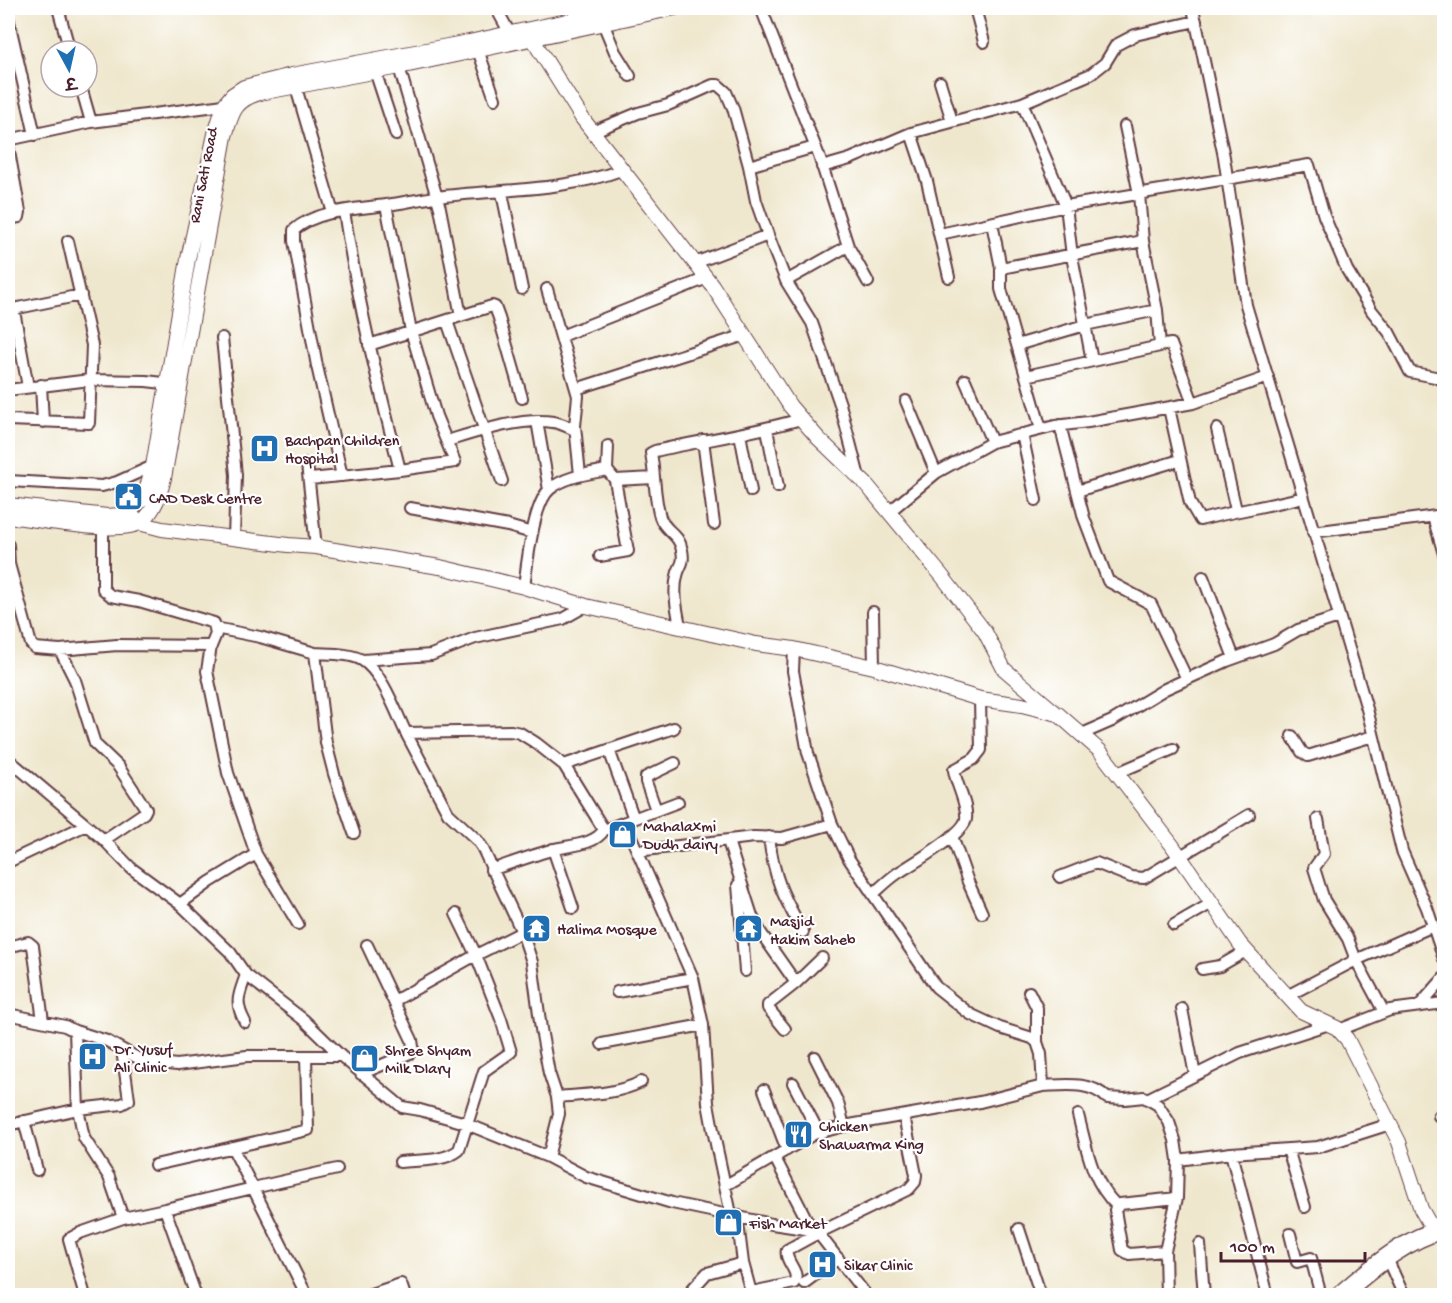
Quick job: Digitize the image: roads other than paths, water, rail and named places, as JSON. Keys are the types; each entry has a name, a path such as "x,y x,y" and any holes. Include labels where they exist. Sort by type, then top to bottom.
{"main road":[{"path":"1339,1296 1388,1257 1439,1230"},
{"path":"1353,1296 1390,1265 1409,1245"}],"street":[{"path":"58,8 67,39"},
{"path":"496,8 512,38"},
{"path":"529,34 587,12 628,8"},
{"path":"8,516 104,527 124,527 139,523 150,513 159,495 188,259 220,135 224,105 232,95 244,87 293,80 675,8"},
{"path":"761,8 815,147 848,246 868,282"},
{"path":"975,8 984,42"},
{"path":"1193,8 1227,178 1246,305 1339,617 1373,736 1402,851 1444,959"},
{"path":"8,16 35,135"},
{"path":"822,167 850,159 911,133 1022,103 1091,74 1105,63 1116,45 1135,34 1196,21"},
{"path":"603,23 615,52 630,76"},
{"path":"529,34 592,132 707,278 790,406 889,512 985,632 1004,669 1082,734 1100,752 1180,855 1246,951 1287,996 1301,1011 1334,1027 1347,1039 1399,1142 1421,1209 1439,1230"},
{"name":"Rani Sati Road","path":"220,135 239,102 293,80 399,67 478,50 512,38"},
{"path":"478,50 495,99"},
{"path":"399,67 437,197 461,316"},
{"path":"375,71 396,135"},
{"path":"293,80 338,212 400,470"},
{"path":"940,82 952,121"},
{"path":"592,132 638,113 668,105 713,85 718,85 726,92 750,166 756,201 786,281 812,323 840,404 859,478"},
{"path":"84,99 91,122"},
{"path":"1022,103 1066,206 1072,256 1092,361"},
{"path":"8,140 91,122 224,105"},
{"path":"1125,126 1139,194 1143,241 1157,310 1160,346 1158,346"},
{"path":"911,133 927,181 949,277"},
{"path":"8,146 20,212 19,217 8,219"},
{"path":"750,166 815,147"},
{"path":"940,234 1066,206 1309,165 1324,216 1347,270 1372,311 1389,332 1410,372 1444,381"},
{"path":"342,476 317,366 294,241 294,230 302,223 338,212 437,197 502,193 595,179 621,170"},
{"path":"502,193 522,289"},
{"path":"310,479 455,462 436,416 412,333 386,205"},
{"path":"992,223 1001,268 1000,289 1041,429"},
{"path":"696,263 768,235"},
{"path":"8,420 89,423 92,345 68,241"},
{"path":"1001,268 1072,256 1096,248 1143,241"},
{"path":"786,281 848,246"},
{"path":"561,336 707,278"},
{"path":"547,289 576,388 578,401 575,430 580,476"},
{"path":"28,387 14,311 18,308 81,295"},
{"path":"369,345 412,333 489,305 495,307 522,398"},
{"path":"1017,345 1085,325 1157,310"},
{"path":"447,321 502,481"},
{"path":"576,388 745,335"},
{"path":"222,338 236,475 234,539"},
{"path":"1026,376 1171,344 1192,403"},
{"path":"889,512 936,473 992,442 1060,425 1192,403 1268,377"},
{"path":"8,390 90,380 174,384"},
{"path":"965,380 992,442"},
{"path":"8,505 107,516 129,512 144,498 174,384"},
{"path":"41,385 44,422"},
{"path":"906,401 936,473"},
{"path":"1169,408 1190,502 1200,520 1236,510 1262,507 1303,497"},
{"path":"680,626 676,602 677,574 683,565 683,551 678,537 664,526 659,515 651,453 703,440 767,429 801,419"},
{"path":"447,441 485,430 537,421 556,422 575,430"},
{"path":"537,421 549,490"},
{"path":"1060,425 1084,518 1108,581 1151,604 1187,679"},
{"path":"767,429 778,487"},
{"path":"1217,429 1236,510"},
{"path":"740,434 752,491"},
{"path":"1022,435 1036,500"},
{"path":"703,440 714,524"},
{"path":"600,556 628,551 615,480 607,471 608,446"},
{"path":"1077,490 1180,460"},
{"path":"307,464 316,547"},
{"path":"8,481 102,486 153,466"},
{"path":"524,587 532,533 549,490 573,477 607,471"},
{"path":"615,480 654,478"},
{"path":"410,508 508,526 532,533"},
{"path":"129,512 139,523 162,529 316,547 440,567 524,587 586,606 756,644 794,649 874,667 980,699 1022,705 1058,714"},
{"path":"1313,532 1444,515"},
{"path":"1433,517 1444,554"},
{"path":"104,527 103,590 111,596 139,601 214,623 215,640 211,646 207,671 222,747 238,804 256,854 298,924"},
{"path":"8,545 9,564 31,644 39,649 60,650 117,645 211,646"},
{"path":"1203,577 1234,658"},
{"path":"215,627 315,653 343,655 363,660 431,655 475,638 563,619 586,606"},
{"path":"873,612 874,667"},
{"path":"1082,734 1112,721 1165,688 1234,658 1274,644 1298,630 1339,617"},
{"path":"794,649 793,671 808,753 832,824 849,859 936,987 978,1018 1000,1029 1032,1038 1037,1042"},
{"path":"60,650 75,680 95,744 118,766 146,808 144,813 104,840"},
{"path":"315,653 326,743 354,833"},
{"path":"363,660 378,675 440,802 448,813 477,840 522,932 532,962 549,1073 557,1096 559,1113 548,1157"},
{"path":"873,894 897,874 952,836 966,823 966,813 954,770 974,759 981,750 980,699"},
{"path":"564,765 674,728"},
{"path":"406,733 511,731 520,733 564,765 604,830"},
{"path":"1292,736 1302,752 1308,756 1373,736"},
{"path":"1117,773 1173,749"},
{"path":"609,750 637,851 693,978 703,1025 708,1103 713,1130 752,1294 794,1283 796,1275 786,1252 815,1231 909,1189 915,1182 916,1175 904,1116"},
{"path":"8,759 84,826 104,840 132,868 180,904 230,952 246,975 304,1020 340,1056 402,1107 467,1124 548,1157 586,1177 672,1203 815,1231"},
{"path":"656,810 646,777 675,763"},
{"path":"491,870 553,849 574,846 601,835 604,830 678,802"},
{"path":"1060,877 1095,863 1131,877 1144,878 1249,815"},
{"path":"1318,819 1324,854 1314,868 1315,874 1324,900 1348,939 1356,960 1384,1012"},
{"path":"637,851 769,837 787,838 832,824"},
{"path":"8,862 84,826"},
{"path":"952,836 982,913"},
{"path":"769,837 772,865 777,882 803,932"},
{"path":"728,841 738,876 757,926 796,983"},
{"path":"553,849 573,908"},
{"path":"180,904 210,882 256,854"},
{"path":"738,876 745,971"},
{"path":"1174,925 1212,903"},
{"path":"400,1162 453,1155 459,1150 483,1071 511,1052 476,955 456,914"},
{"path":"1287,996 1356,960 1433,926"},
{"path":"394,1001 522,932"},
{"path":"8,947 28,942 33,946 43,1021"},
{"path":"361,1074 410,1053 413,1047 412,1040 367,945"},
{"path":"1202,969 1220,966 1246,951"},
{"path":"785,1029 768,1006 822,958"},
{"path":"245,1022 237,1003 246,975"},
{"path":"616,992 693,978"},
{"path":"1419,1006 1444,978"},
{"path":"1029,992 1037,1008 1037,1042 1041,1054 1043,1086"},
{"path":"1147,1099 1254,1047 1384,1012 1444,1003"},
{"path":"1182,1009 1195,1075"},
{"path":"8,1014 65,1026 107,1041 143,1061 177,1065 247,1056 340,1056"},
{"path":"602,1044 703,1025"},
{"path":"75,1031 78,1108 84,1138 109,1177 123,1218"},
{"path":"8,1125 78,1108 122,1104 129,1100 122,1050"},
{"path":"155,1165 308,1130 306,1057"},
{"path":"815,1057 838,1103 844,1126"},
{"path":"557,1096 610,1092 641,1082"},
{"path":"794,1083 819,1133"},
{"path":"726,1185 819,1133 844,1126 980,1102 1043,1086 1081,1085 1101,1092 1107,1098 1144,1097 1158,1105 1169,1122 1178,1160 1177,1198 1165,1251 1166,1296"},
{"path":"764,1090 787,1150"},
{"path":"1078,1115 1096,1180 1106,1196 1117,1206"},
{"path":"24,1120 37,1170"},
{"path":"1178,1160 1231,1153 1318,1147 1390,1124"},
{"path":"232,1147 308,1296"},
{"path":"1288,1149 1305,1207"},
{"path":"1231,1153 1268,1296"},
{"path":"775,1158 815,1231 864,1294"},
{"path":"85,1296 69,1239 80,1233 123,1218 337,1169"},
{"path":"1165,1251 1129,1254 1122,1250 1114,1214 1120,1204 1177,1198"},
{"path":"165,1209 196,1296"},
{"path":"1019,1228 1041,1296"},
{"path":"1290,1234 1297,1262 1311,1258 1321,1296"},
{"path":"1200,1244 1204,1296"},
{"path":"804,1283 838,1258"},
{"path":"686,1296 707,1273 743,1263"},
{"path":"1390,1265 1404,1296"},
{"path":"365,1296 400,1284 405,1296"}],"place":[{"name":"Bachpan Children Hospital","path":"264,448"},
{"name":"CAD Desk Centre","path":"128,497"},
{"name":"Mahalaxmi Dudh dairy","path":"622,834"},
{"name":"Halima Mosque","path":"536,928"},
{"name":"Masjid Hakim Saheb","path":"749,929"},
{"name":"Dr. Yusuf Ali Clinic","path":"93,1057"},
{"name":"Shree Shyam Milk DIary","path":"364,1058"},
{"name":"Chicken Shawarma King","path":"798,1134"},
{"name":"Fish Market","path":"728,1222"},
{"name":"Sikar Clinic","path":"823,1264"}]}
